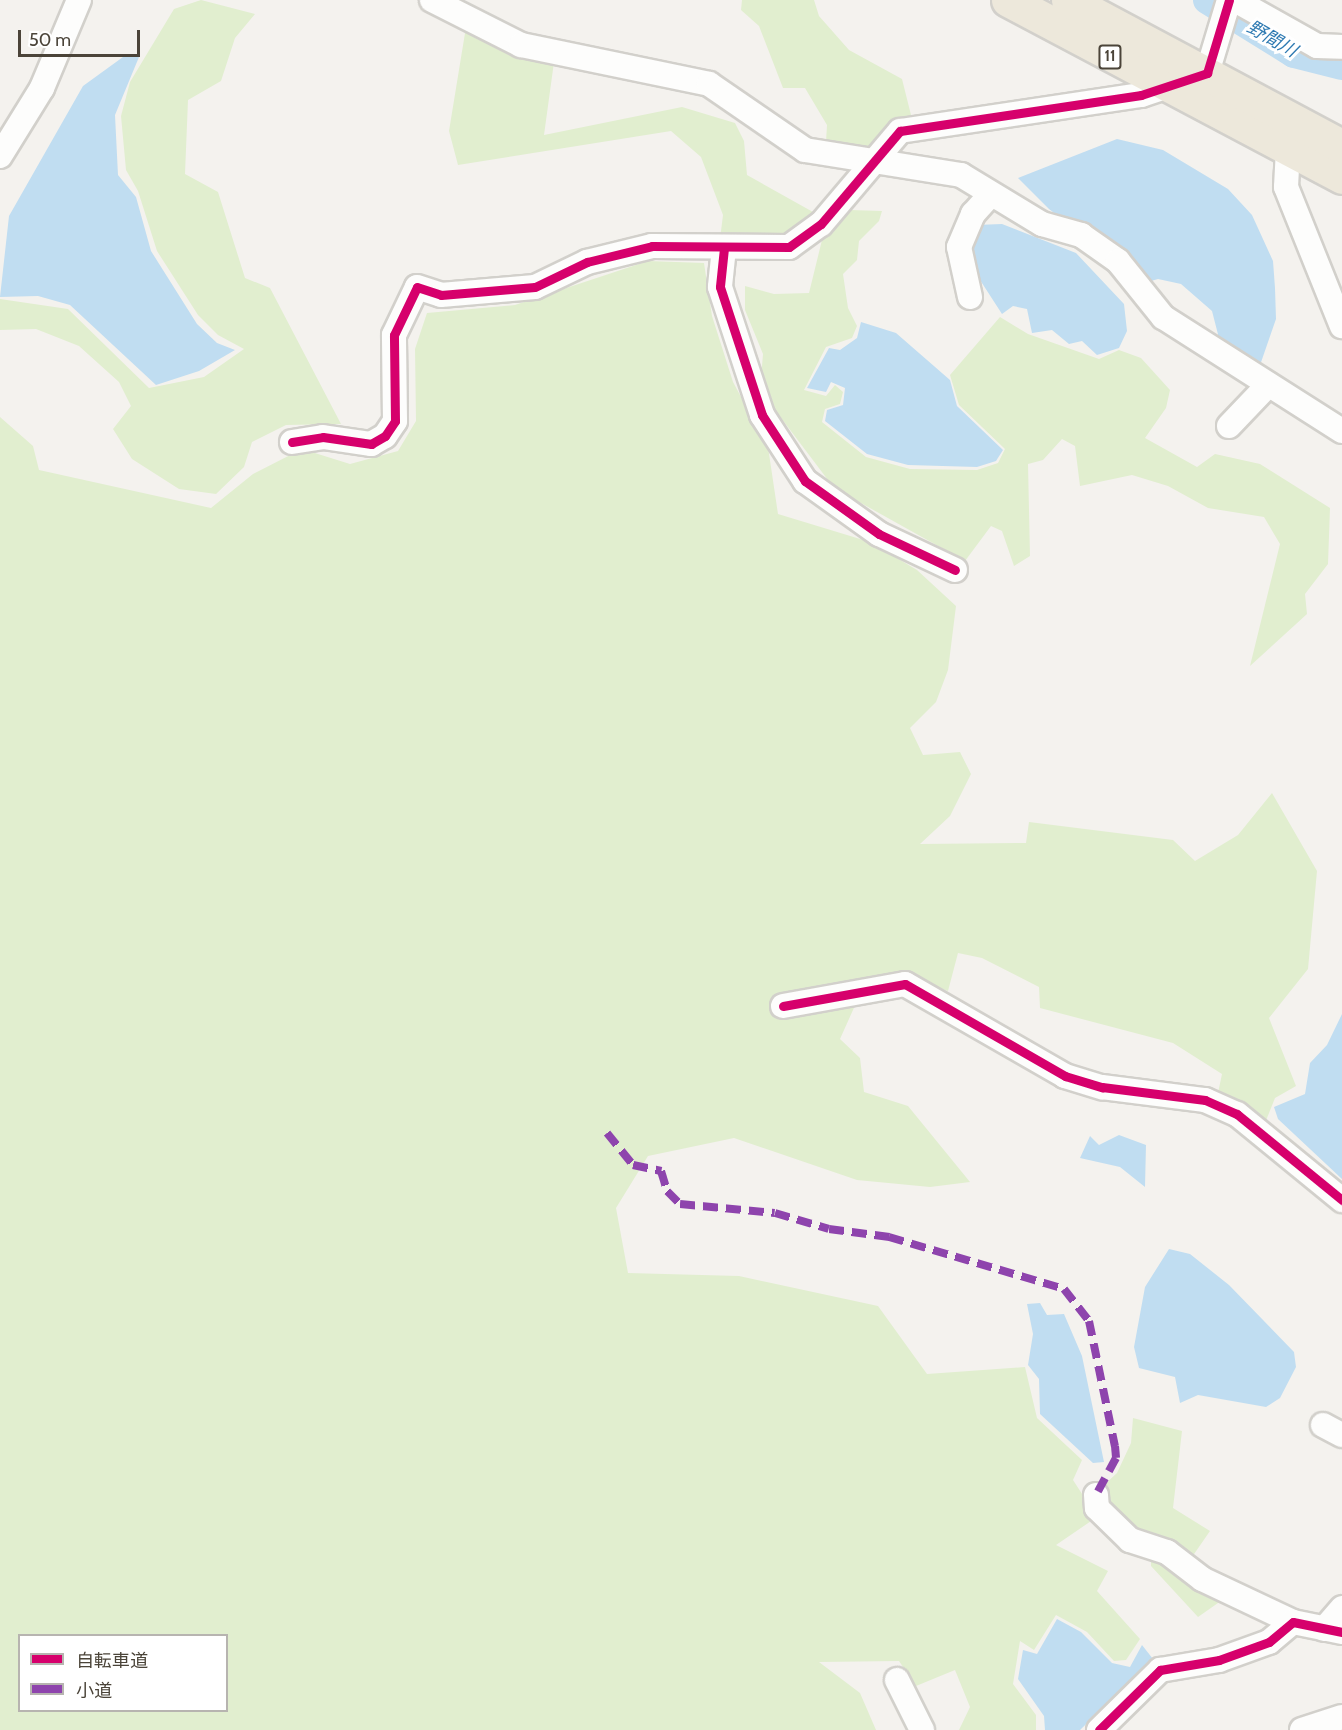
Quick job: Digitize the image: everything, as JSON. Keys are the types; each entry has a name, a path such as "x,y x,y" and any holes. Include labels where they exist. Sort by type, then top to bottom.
{"highway":[{"name":"11","path":"1008,0 1153,87 1213,111 1294,136 1342,146"},
{"name":"11","path":"1068,0 1207,73 1294,136 1342,177"}],"street":[{"path":"0,156 42,88 79,0"},
{"path":"432,0 521,45 662,70 709,84 805,150 874,165 950,170 989,196 1042,224 1082,236 1118,261 1163,317 1342,431"},
{"path":"1235,0 1317,46 1342,47"},
{"path":"1213,111 1207,73 1217,53 1225,10"},
{"path":"1131,34 1146,58 1153,87"},
{"path":"292,441 323,437 371,444 385,436 395,422 394,335 417,287 441,295 535,287 587,262 652,246 789,247 821,224 874,165 900,131 1153,87 1207,73"},
{"path":"1294,136 1285,172 1291,204 1342,326"},
{"path":"970,297 959,247 973,214 989,196"},
{"path":"724,248 720,287 762,415 804,481 879,534 955,570"},
{"path":"1229,426 1268,385"},
{"path":"783,1006 905,984 1065,1076 1102,1087 1205,1100 1237,1114 1342,1200"},
{"path":"1096,1495 1097,1508 1130,1540 1167,1552 1202,1579 1293,1622 1333,1630 1342,1608"},
{"path":"1099,1730 1160,1670 1219,1660 1269,1642 1293,1622"},
{"path":"897,1680 922,1730"},
{"path":"1302,1730 1342,1718"}],"green space":[{"path":"201,0 255,14 235,38 221,81 188,100 185,174 218,192 245,278 270,288 341,424 286,425 252,442 244,467 216,494 179,489 132,459 113,429 131,406 119,382 79,346 36,329 0,330 0,299 68,309 149,388 204,377 244,349 218,335 198,315 157,251 138,191 126,170 121,116 130,82 174,9"},
{"path":"742,0 814,0 819,16 849,50 902,79 911,115 870,148 826,142 827,125 805,88 783,88 759,26 741,10"},
{"path":"466,27 554,62 544,135 682,107 735,123 744,141 747,175 813,212 774,242 720,239 723,215 701,157 671,131 458,165 449,131"},
{"path":"850,210 882,211 879,221 859,241 857,260 843,274 848,308 857,326 852,338 826,347 804,390 826,396 835,385 843,392 840,404 825,409 822,422 866,457 910,469 977,470 998,463 1005,449 959,405 950,375 1000,317 1028,334 1099,359 1119,350 1141,358 1170,390 1166,408 1145,438 1197,467 1215,454 1260,464 1330,508 1328,564 1305,594 1307,614 1250,666 1280,544 1264,517 1208,508 1168,486 1132,475 1080,486 1075,446 1062,439 1043,460 1028,464 1030,556 1014,566 1002,531 991,526 965,561 834,488 760,390 763,354 745,310 745,286 774,294 809,293 822,240"},
{"path":"648,261 704,263 712,316 733,382 768,447 778,514 870,542 917,570 956,606 948,670 936,702 910,728 923,755 960,752 971,774 950,816 920,844 1026,843 1029,822 1173,840 1195,861 1238,835 1272,793 1317,871 1308,969 1269,1018 1296,1086 1275,1098 1265,1123 1218,1093 1222,1074 1173,1043 1040,1008 1039,987 982,958 958,953 948,991 907,976 866,981 840,1039 860,1058 864,1092 908,1106 970,1182 930,1187 857,1180 734,1138 648,1156 616,1208 628,1273 739,1276 878,1306 927,1374 1025,1367 1037,1418 1082,1460 1073,1480 1097,1517 1056,1545 1108,1571 1097,1591 1140,1639 1126,1660 1114,1661 1087,1632 1056,1615 1034,1650 1020,1641 1013,1684 1036,1715 1036,1730 959,1730 970,1707 955,1670 916,1686 899,1661 819,1662 860,1693 876,1730 0,1730 0,417 33,446 39,470 211,508 253,474 302,449 350,464 398,451 416,421 415,349 427,313 515,305"},
{"path":"1133,1418 1182,1431 1173,1508 1210,1531 1183,1570 1228,1596 1198,1617 1151,1566 1151,1545 1103,1504 1104,1485 1117,1473 1131,1443"}],"water":[{"path":"123,57 139,57 115,115 118,175 136,197 151,251 197,324 217,343 235,350 199,371 156,385 70,305 38,296 0,297 9,216 83,86"},
{"path":"1117,139 1163,150 1228,189 1252,215 1273,261 1275,288 1276,319 1258,371 1222,350 1212,311 1181,284 1158,279 1144,283 1049,209 1018,178"},
{"path":"1002,224 1076,253 1124,304 1127,331 1119,348 1097,355 1082,341 1069,344 1052,330 1032,333 1027,309 1013,306 1002,314 969,263 976,225"},
{"path":"861,322 896,333 950,380 957,406 1003,450 996,461 977,467 908,465 867,454 825,421 827,410 843,405 845,388 831,382 826,392 807,388 829,348 840,350 857,338"},
{"path":"1342,1014 1342,1179 1278,1119 1274,1107 1305,1094 1310,1063 1327,1045"},
{"path":"1119,1135 1146,1145 1145,1187 1120,1167 1080,1158 1090,1136 1099,1145"},
{"path":"1169,1249 1190,1254 1229,1285 1294,1352 1296,1367 1280,1398 1266,1407 1198,1395 1180,1403 1175,1377 1139,1368 1134,1347 1145,1287"},
{"path":"1040,1303 1047,1315 1064,1314 1082,1356 1104,1462 1093,1463 1040,1414 1039,1379 1028,1365 1033,1334 1027,1304"},
{"path":"1057,1619 1081,1632 1112,1663 1130,1667 1142,1645 1153,1659 1080,1730 1045,1730 1044,1716 1018,1679 1023,1650 1037,1654"}],"waterway":[{"name":"野間川","path":"1207,0 1294,54 1342,66"}],"marked path":[{"path":"607,1133 633,1165 661,1171 667,1191 680,1204 775,1213 829,1229 889,1237 1064,1289 1089,1321 1115,1446 1116,1458 1096,1495"}],"cycle path":[{"path":"292,442 323,437 371,444 385,436 395,421 394,335 417,287 441,295 535,287 587,262 652,246 789,247 821,224 900,131 1141,95 1207,73 1229,0"},
{"path":"724,248 720,287 762,415 805,481 879,534 955,570"},
{"path":"783,1006 905,984 1065,1076 1102,1087 1205,1100 1237,1114 1342,1200"},
{"path":"1099,1730 1160,1670 1219,1660 1269,1642 1293,1622 1342,1632"}]}
